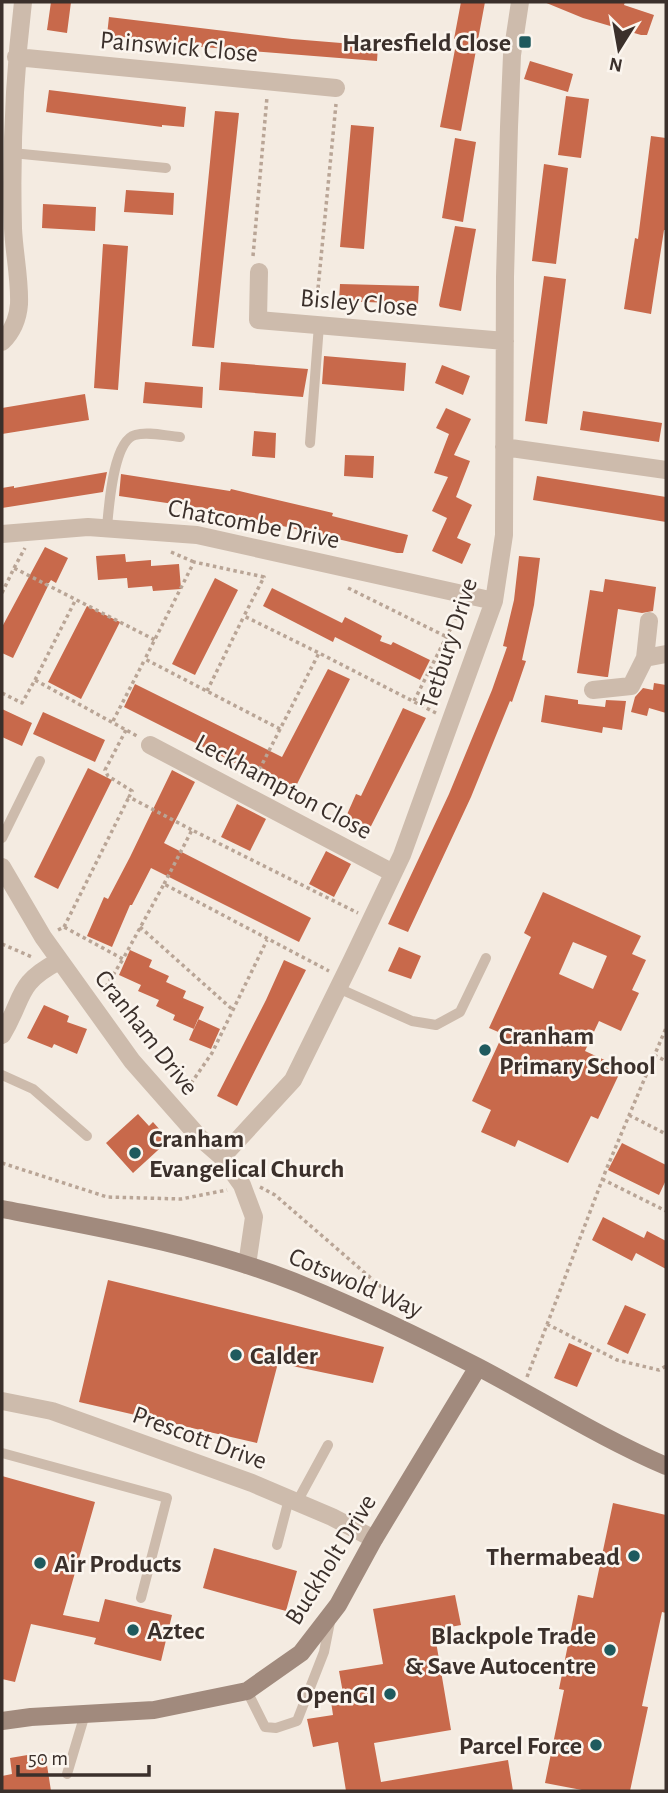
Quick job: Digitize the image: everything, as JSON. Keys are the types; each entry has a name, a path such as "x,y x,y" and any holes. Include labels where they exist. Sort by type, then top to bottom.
{"main road":[{"name":"Cotswold Way","path":"2,1209 93,1226 247,1265 301,1284 478,1367 595,1432 666,1466"},
{"name":"Buckholt Drive","path":"2,1721 154,1710 247,1691 301,1653 331,1614 478,1367"}],"street":[{"path":"2,342 12,329 19,303 13,230 12,153 16,57 23,2"},
{"name":"Tetbury Drive","path":"222,1157 293,1080 341,983 393,873 494,601 504,535 505,341 512,55 520,2"},
{"name":"Painswick Close","path":"16,57 336,88"},
{"name":"Bisley Close","path":"259,271 258,320 505,341"},
{"path":"504,447 666,470"},
{"name":"Chatcombe Drive","path":"2,534 107,527 197,535 494,601"},
{"path":"593,690 631,686 645,658 649,621"},
{"path":"645,658 666,654"},
{"name":"Leckhampton Close","path":"150,745 393,873"},
{"name":"Cranham Drive","path":"2,867 59,961 132,1061 199,1138 222,1157 242,1185 254,1217 247,1265"},
{"path":"2,1035 24,987 45,968 59,961"},
{"name":"Prescott Drive","path":"2,1401 52,1411 252,1483 374,1539"}],"lane":[{"path":"12,153 166,168"},
{"path":"310,443 317,325"},
{"path":"107,527 111,490 124,441 132,435 142,433 180,437"},
{"path":"2,838 40,761"},
{"path":"341,983 412,1021 436,1025 460,1012 486,958"},
{"path":"2,1075 33,1089 87,1136"},
{"path":"277,1545 293,1501 328,1445"},
{"path":"2,1453 167,1498 141,1598"},
{"path":"247,1691 265,1727 276,1728 297,1721 324,1652 331,1614"},
{"path":"67,1774 85,1714"}],"path":[{"path":"259,271 252,254 269,81"},
{"path":"317,325 336,88"},
{"path":"113,721 194,562 264,576 207,691"},
{"path":"2,593 14,568 155,640"},
{"path":"340,583 447,637"},
{"path":"414,701 468,595"},
{"path":"2,693 22,703 76,599"},
{"path":"244,616 450,720"},
{"path":"246,795 319,653"},
{"path":"145,659 280,730"},
{"path":"35,680 113,721 150,745"},
{"path":"43,937 64,926 132,791 108,776 105,770 127,729"},
{"path":"129,797 371,919"},
{"path":"93,1008 123,959 192,830"},
{"path":"164,884 341,983"},
{"path":"64,926 123,959"},
{"path":"140,928 233,1010"},
{"path":"173,1109 212,1054 267,940"},
{"path":"2,944 34,959"},
{"path":"522,1391 602,1179 666,1028"},
{"path":"654,1055 666,1060"},
{"path":"629,1115 666,1134"},
{"path":"2,1163 107,1197 181,1199 233,1189"},
{"path":"602,1179 666,1211"},
{"path":"253,1183 275,1195 416,1318"},
{"path":"547,1324 617,1360 659,1370 666,1366"}],"building":[{"path":"51,2 71,2 67,33 47,30"},
{"path":"461,2 485,2 461,131 440,127 457,39 454,39"},
{"path":"544,2 625,2 624,5 654,15 647,35 641,35 583,18"},
{"path":"109,17 292,39 378,46 377,61 202,47 107,35"},
{"path":"530,61 573,74 568,92 524,79"},
{"path":"49,90 186,107 184,127 162,127 46,112"},
{"path":"566,96 589,99 581,158 558,155"},
{"path":"215,111 239,113 214,348 192,346"},
{"path":"351,125 374,127 364,249 340,247"},
{"path":"651,136 666,138 666,230 651,314 624,309 635,238 638,239"},
{"path":"455,138 476,142 463,222 442,218"},
{"path":"544,164 568,168 556,264 532,261"},
{"path":"126,190 174,193 173,215 124,212"},
{"path":"43,204 96,207 95,231 42,228"},
{"path":"455,226 476,229 461,311 439,305"},
{"path":"103,244 128,246 118,390 94,388"},
{"path":"544,276 566,279 547,424 525,421"},
{"path":"340,284 419,286 418,304 339,301"},
{"path":"324,356 406,363 404,391 322,384"},
{"path":"221,362 308,369 303,397 219,390"},
{"path":"442,365 470,376 463,395 435,383"},
{"path":"145,382 203,387 202,408 143,403"},
{"path":"85,394 89,420 2,434 2,408"},
{"path":"446,408 471,419 454,455 470,461 456,497 472,505 457,538 471,544 462,564 432,551 447,518 432,511 448,477 434,473 449,434 436,428"},
{"path":"583,411 662,423 659,442 580,430"},
{"path":"254,431 276,433 275,458 252,456"},
{"path":"345,455 374,456 373,478 344,476"},
{"path":"107,472 103,492 2,508 2,488"},
{"path":"121,474 230,491 231,489 333,513 332,516 408,535 403,553 397,553 215,510 119,496"},
{"path":"537,476 666,497 666,522 533,500"},
{"path":"45,547 68,558 56,583 51,580 44,584 48,586 13,658 2,653 2,627"},
{"path":"125,554 126,562 151,560 151,566 179,564 181,589 153,591 152,586 128,588 127,578 98,580 96,556"},
{"path":"519,556 540,558 534,605 522,660 526,661 512,702 510,701 471,797 408,932 388,924 449,794 492,690 507,647 503,646 514,600"},
{"path":"215,578 238,590 195,675 172,664"},
{"path":"605,579 656,587 653,611 642,613 618,609 608,677 577,673 590,590 603,592"},
{"path":"272,588 342,623 345,617 382,636 380,641 391,645 393,642 430,660 420,680 335,637 333,642 263,606"},
{"path":"87,606 120,622 81,699 48,682"},
{"path":"328,669 350,679 293,792 124,707 135,684 282,757"},
{"path":"654,683 666,685 666,713 649,708 647,716 631,712 635,697 643,688 653,690"},
{"path":"545,695 578,700 578,704 605,707 606,700 626,701 622,730 603,727 602,733 541,722"},
{"path":"403,708 426,718 369,830 345,819 356,794 361,796"},
{"path":"2,709 32,723 22,746 2,737"},
{"path":"43,712 105,740 95,762 33,734"},
{"path":"88,768 112,780 58,889 34,877"},
{"path":"172,770 195,782 164,843 311,918 299,942 151,868 130,905 112,947 87,936 104,897 108,899"},
{"path":"237,804 266,819 250,851 221,837"},
{"path":"326,851 351,864 334,897 309,884"},
{"path":"543,892 641,936 632,954 646,960 632,990 639,993 621,1031 599,1021 585,1051 622,1068 598,1119 591,1116 568,1163 518,1140 515,1147 481,1132 491,1110 472,1101 503,1034 489,1028 531,937 524,933","holes":["573,942 607,956 593,989 559,974"]},
{"path":"399,947 421,956 411,979 388,971"},
{"path":"130,950 152,960 149,967 169,976 166,982 186,991 183,998 204,1007 194,1029 173,1020 175,1015 156,1006 159,1000 138,991 141,985 119,975"},
{"path":"284,960 306,970 237,1106 217,1096"},
{"path":"44,1005 69,1016 67,1022 87,1029 77,1054 54,1044 52,1048 27,1038"},
{"path":"198,1019 220,1029 211,1049 189,1040"},
{"name":"Cranham Evangelical Church","path":"138,1114 149,1126 153,1122 169,1140 133,1173 106,1143"},
{"path":"622,1143 666,1165 666,1180 659,1195 608,1170"},
{"path":"603,1217 644,1238 647,1231 666,1241 666,1269 636,1253 632,1261 592,1240"},
{"name":"Calder","path":"108,1280 384,1347 373,1383 278,1363 257,1443 79,1402"},
{"path":"625,1305 646,1314 628,1354 607,1344"},
{"path":"569,1343 592,1353 577,1387 554,1378"},
{"name":"Air Products","path":"2,1476 95,1502 63,1615 99,1622 105,1599 172,1615 161,1661 94,1644 96,1638 31,1624 15,1682 2,1679"},
{"path":"613,1503 666,1515 666,1613 662,1612 642,1706 648,1707 630,1791 587,1791 545,1783 564,1690 559,1689 578,1595 593,1598"},
{"path":"214,1548 297,1571 286,1611 203,1588"},
{"name":"OpenGI","path":"455,1595 461,1625 434,1630 451,1730 374,1743 381,1782 508,1760 513,1791 346,1791 338,1742 313,1747 307,1719 333,1715 330,1695 343,1693 339,1671 383,1664 373,1609"},
{"path":"45,1752 51,1791 3,1791 2,1776 12,1774 10,1758"}],"place":[{"name":"Haresfield Close","path":"525,42"},
{"name":"Cranham Primary School","path":"485,1050"},
{"name":"Cranham Evangelical Church","path":"135,1153"},
{"name":"Calder","path":"236,1355"},
{"name":"Thermabead","path":"634,1556"},
{"name":"Air Products","path":"40,1563"},
{"name":"Aztec","path":"133,1630"},
{"name":"Blackpole Trade & Save Autocentre","path":"610,1650"},
{"name":"OpenGI","path":"390,1694"},
{"name":"Parcel Force","path":"596,1745"}]}
